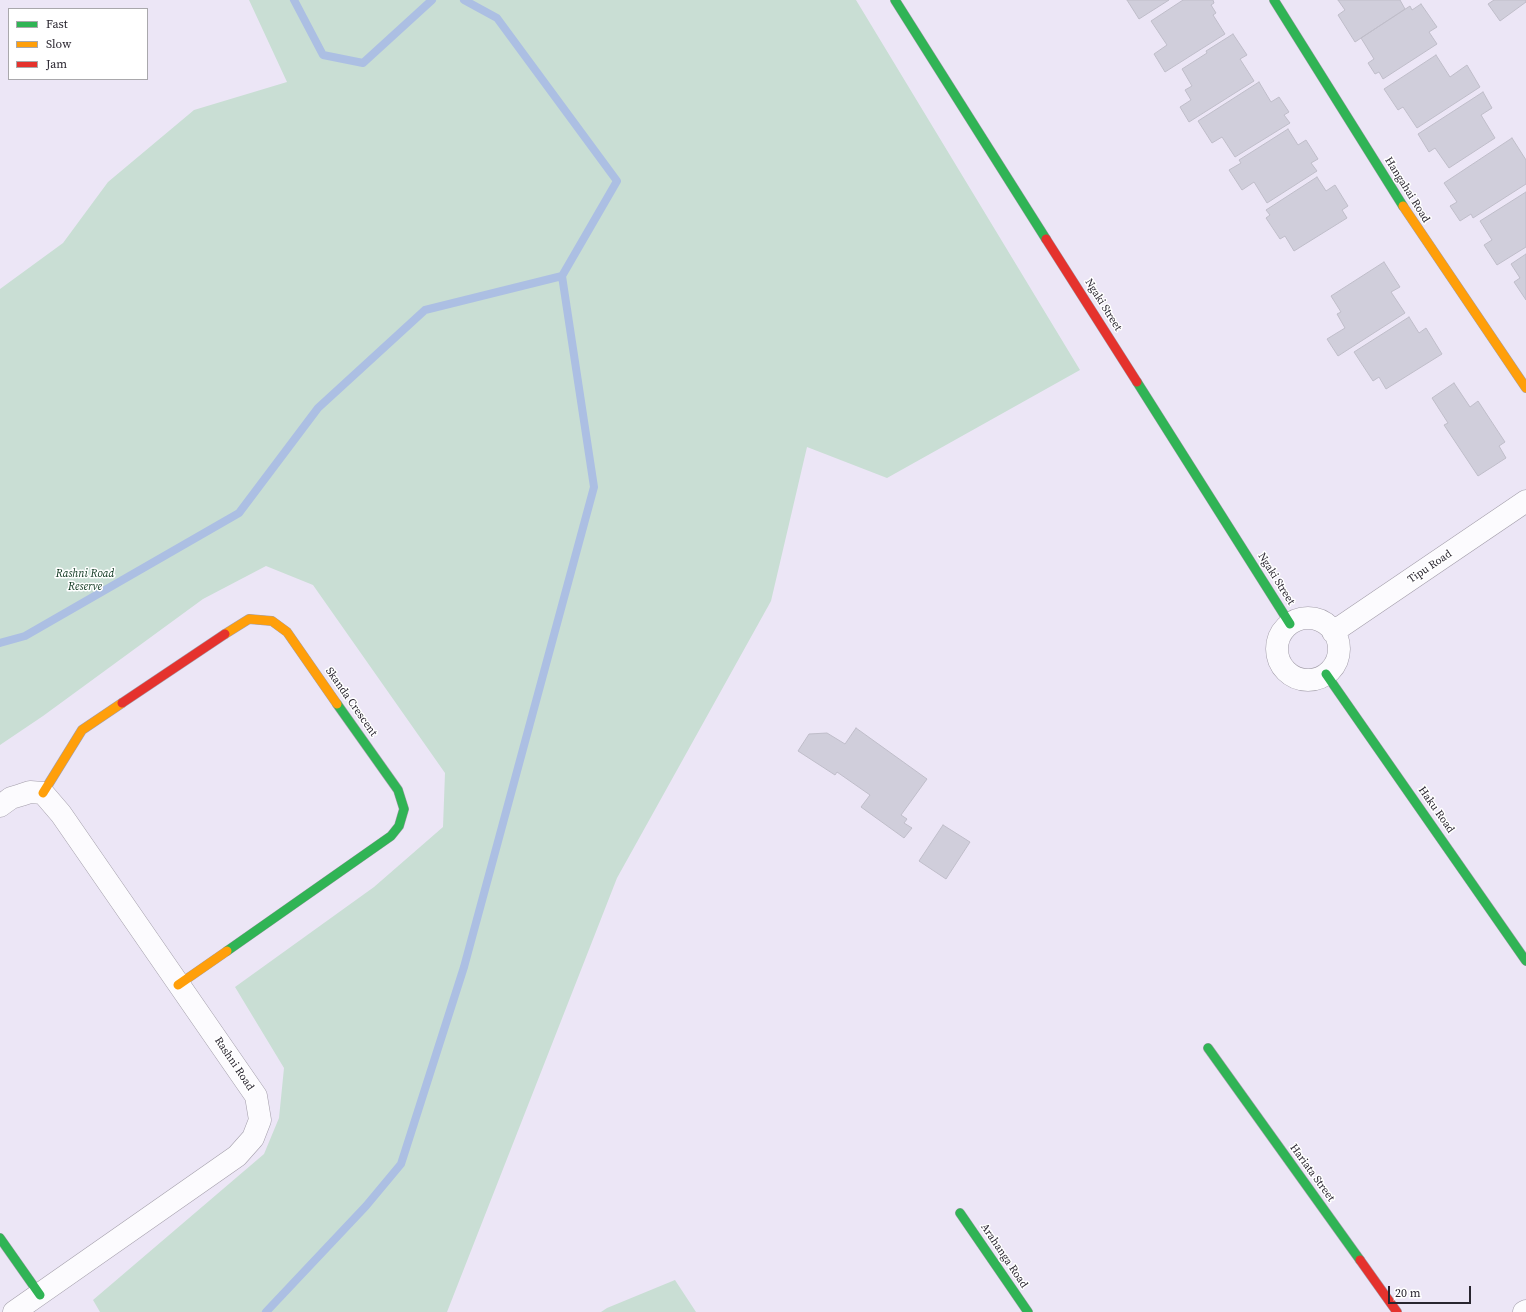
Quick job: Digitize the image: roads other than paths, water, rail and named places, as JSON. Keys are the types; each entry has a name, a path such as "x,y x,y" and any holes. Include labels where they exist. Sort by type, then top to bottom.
{"street":[{"name":"Ngaki Street","path":"895,0 1290,624"},
{"name":"Hangahai Road","path":"1274,0 1413,222 1526,388"},
{"name":"Tipu Road","path":"1333,632 1526,501"},
{"path":"1309,618 1318,620 1327,625 1333,632 1338,640 1339,650 1333,667 1326,674 1308,680 1290,674 1283,667 1277,649 1278,639 1283,630 1290,624 1299,619 1309,618"},
{"name":"Skanda Crescent","path":"43,793 82,730 239,624 249,620 260,619 272,621 288,632 398,790 404,809 399,826 391,836 178,985"},
{"name":"Haku Road","path":"1326,674 1526,961"},
{"path":"0,806 11,798 30,792 43,793"},
{"name":"Rashni Road","path":"14,1312 236,1156 253,1138 260,1120 256,1096 61,814 43,793"},
{"name":"Hariata Street","path":"1208,1048 1397,1312"},
{"name":"Arahanga Road","path":"960,1213 1028,1312"},
{"path":"0,1238 40,1294"}],"waterway":[{"path":"294,0 323,55 363,63 432,0"},
{"path":"0,643 25,636 239,513 318,408 425,310 562,276 617,181 497,18 464,0"},
{"path":"266,1312 366,1206 401,1164 464,967 594,487 562,276"}],"park label":[{"name":"Rashni Road Reserve","path":"85,580"}]}
